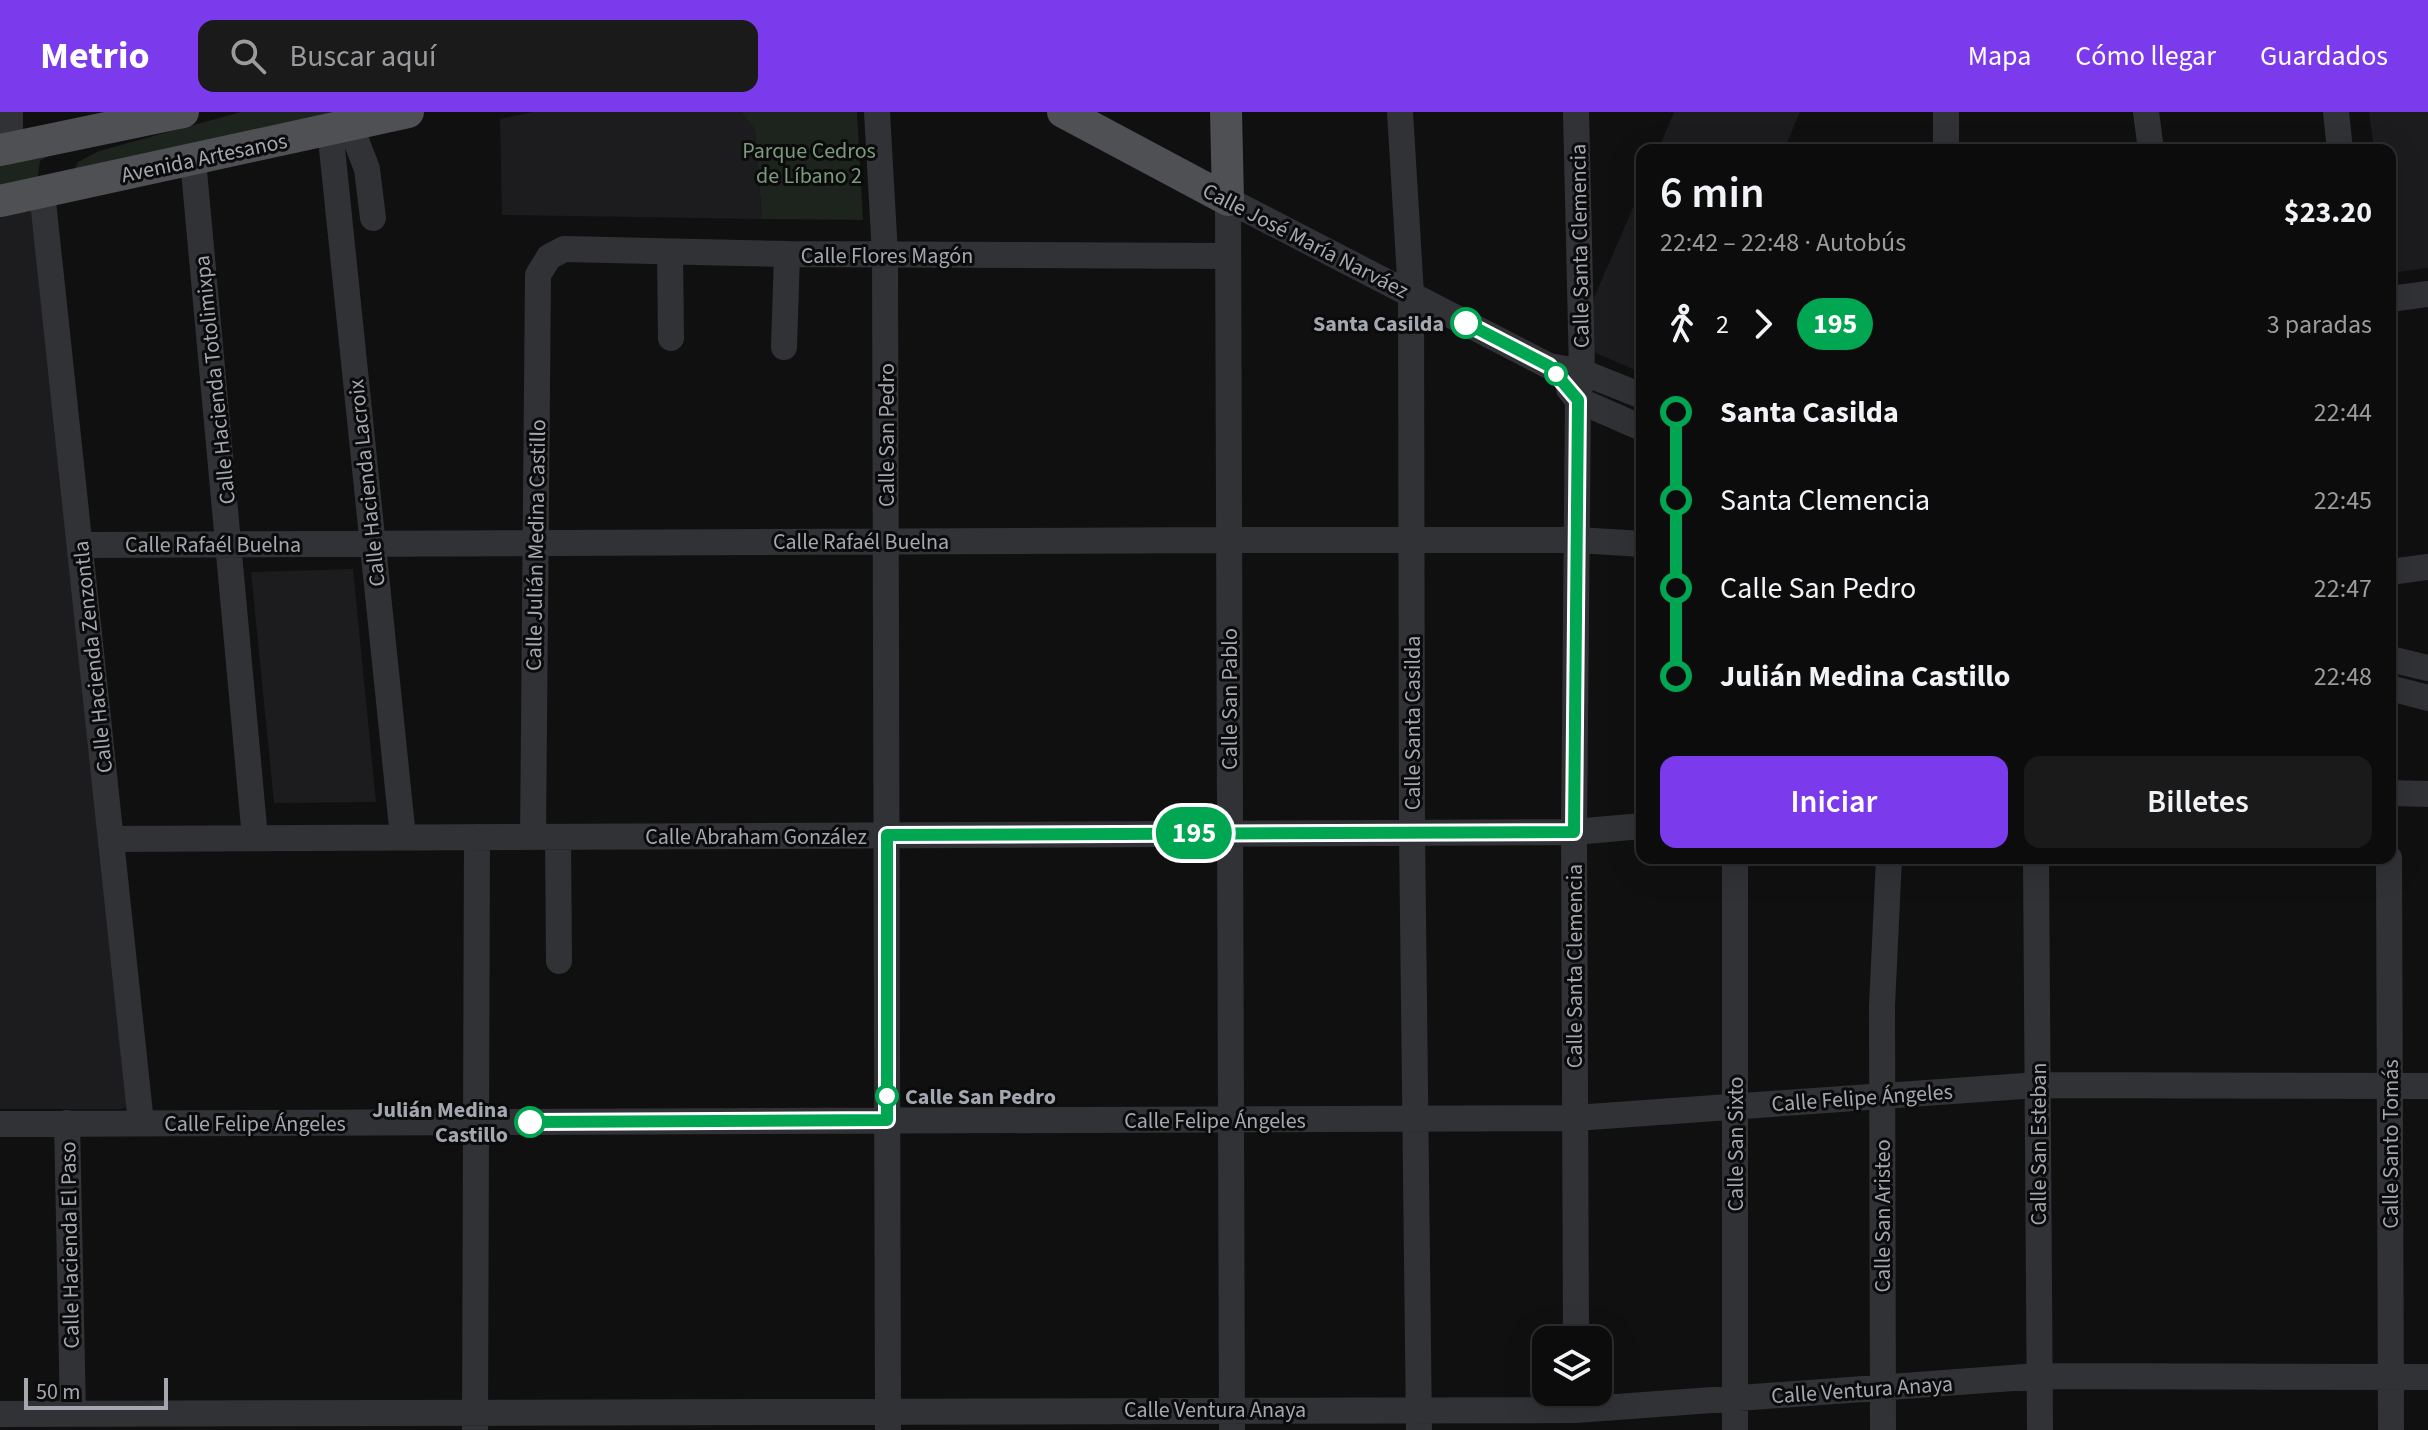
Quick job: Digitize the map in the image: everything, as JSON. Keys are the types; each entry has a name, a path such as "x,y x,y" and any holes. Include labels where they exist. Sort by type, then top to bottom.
{"main road":[{"path":"5,149 183,112"},
{"name":"Avenida Artesanos","path":"0,201 408,112"},
{"name":"Calle José María Narváez","path":"1063,112 1228,200"},
{"name":"Calle San Pablo","path":"1226,112 1228,200"},
{"path":"42,192 50,170 79,134"}],"street":[{"path":"5,149 10,112"},
{"name":"Calle San Pedro","path":"877,112 885,255 888,1420"},
{"name":"Calle Santa Casilda","path":"1400,112 1411,294 1418,1420"},
{"name":"Calle Santa Clemencia","path":"1576,112 1582,372 1578,400 1574,832 1576,1326"},
{"path":"1946,112 1946,144"},
{"path":"2146,112 2150,144"},
{"path":"2336,112 2339,144"},
{"path":"353,122 367,169 373,218"},
{"name":"Calle Hacienda Lacroix","path":"353,122 372,544 403,837"},
{"name":"Calle Hacienda Totolimixpa","path":"193,160 255,838"},
{"name":"Calle Hacienda Zenzontla","path":"42,192 141,1123"},
{"name":"Calle San Pablo","path":"1228,200 1232,1420"},
{"name":"Calle José María Narváez","path":"1228,200 1549,366 1582,372 1636,394"},
{"name":"Calle Flores Magón","path":"549,257 564,249 787,254 1228,256"},
{"path":"670,252 671,338"},
{"path":"784,347 787,254"},
{"name":"Calle Julián Medina Castillo","path":"549,257 538,275 535,543 545,837 559,961"},
{"path":"2396,298 2428,294"},
{"name":"Calle José María Narváez","path":"1549,366 1578,400 1636,425"},
{"name":"Calle Rafaél Buelna","path":"80,545 1228,540 1578,540 1636,544"},
{"path":"2396,571 2428,567"},
{"path":"2396,660 2428,668"},
{"path":"2396,690 2428,698"},
{"path":"2396,793 2428,794"},
{"name":"Calle Abraham González","path":"111,839 1574,832 1636,827"},
{"path":"474,1421 478,1122 477,837"},
{"name":"Calle San Sixto","path":"1735,864 1735,1430"},
{"name":"Calle San Aristeo","path":"1883,1430 1882,1006 1889,864"},
{"name":"Calle San Esteban","path":"2036,864 2040,1430"},
{"name":"Calle Santo Tomás","path":"2389,864 2391,1430"},
{"name":"Calle Felipe Ángeles","path":"0,1124 1575,1118 2037,1085 2428,1086"},
{"name":"Calle Hacienda El Paso","path":"67,1123 73,1414"},
{"name":"Calle Ventura Anaya","path":"17,1420 73,1414 174,1422 1418,1420 2039,1376 2428,1377"}],"shaded area":[{"path":"533,112 741,112 755,130 762,219 502,215 500,119"},
{"path":"1674,112 1800,112 1787,144 1661,144"},
{"path":"2369,112 2428,112 2428,268 2396,272 2396,144 2373,144"},
{"path":"1636,201 1636,370 1589,350 1590,307"},
{"path":"31,208 129,1106 121,1109 0,1109 0,215"},
{"path":"353,569 376,802 274,803 251,572"}],"green space":[{"path":"241,112 367,112 73,173 78,162 99,151"},
{"name":"Parque Cedros de Líbano 2","path":"741,112 857,112 863,220 762,219 755,130"},
{"path":"57,151 40,161 37,182 0,193 0,163"}],"bus line":[{"name":"195","path":"530,1122 887,1120 887,835 1574,832 1578,400 1549,366 1466,323"}],"place":[{"name":"Santa Casilda","path":"1466,323"},
{"name":"Calle San Pedro","path":"887,1096"},
{"name":"Julián Medina Castillo","path":"530,1122"}]}
